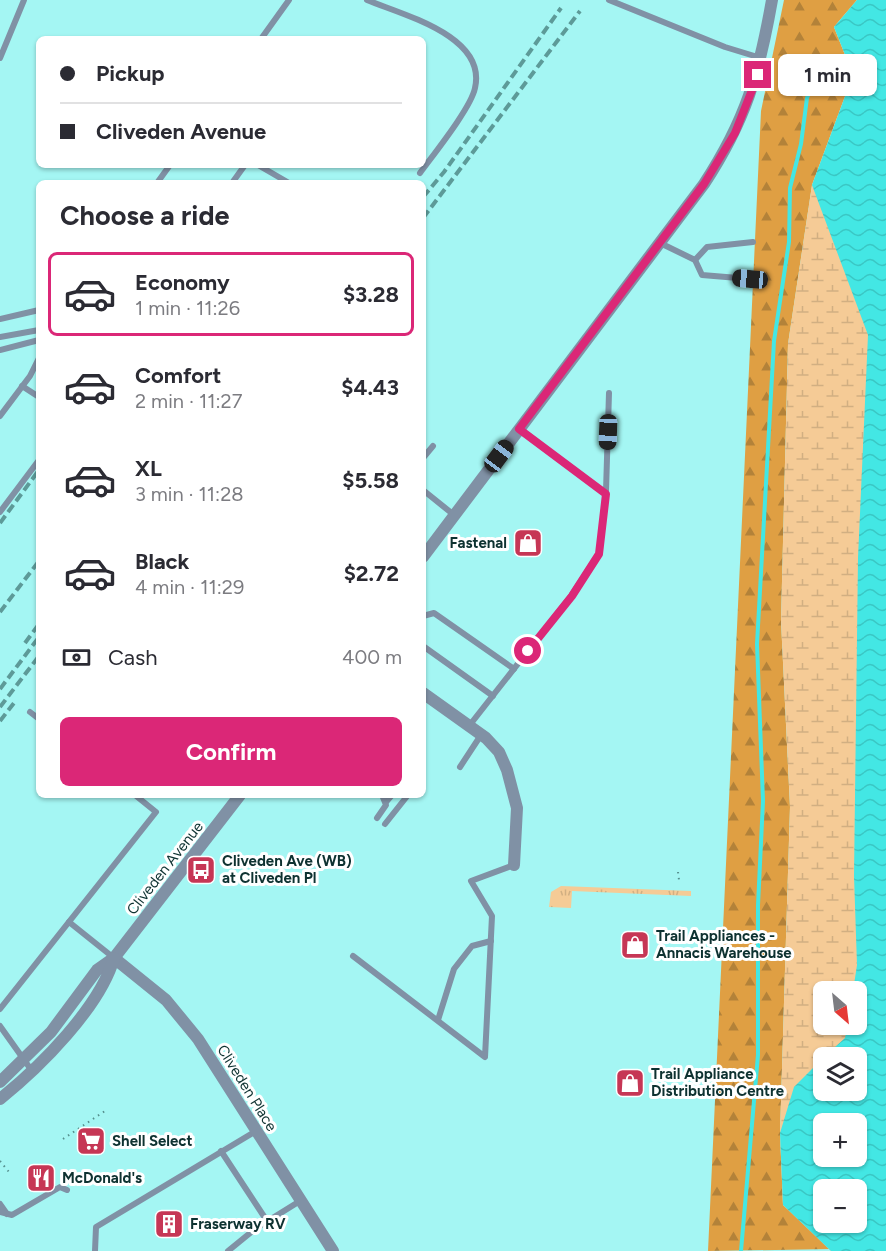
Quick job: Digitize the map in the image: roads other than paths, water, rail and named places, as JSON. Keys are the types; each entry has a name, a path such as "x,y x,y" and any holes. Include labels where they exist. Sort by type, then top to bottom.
{"street":[{"path":"426,553 660,243 729,146 753,91 762,58 772,0"},
{"path":"426,695 482,735 503,761 518,808 513,865"},
{"name":"Cliveden Avenue","path":"0,1082 51,1032 97,970 114,958 238,798"},
{"name":"Cliveden Avenue","path":"0,1099 32,1072 60,1042 108,979 114,958"},
{"name":"Cliveden Place","path":"114,958 166,1000 198,1039 333,1251"}],"lane":[{"path":"0,58 24,0"},
{"path":"263,36 289,0"},
{"path":"367,0 447,34 467,50 474,66 475,89 450,132 426,164"},
{"path":"609,0 725,47 762,58"},
{"path":"263,168 285,180"},
{"path":"420,172 423,168"},
{"path":"695,260 706,247 753,242"},
{"path":"660,243 695,260 702,275 750,279"},
{"path":"0,319 36,311"},
{"path":"0,337 36,331"},
{"path":"0,350 36,341"},
{"path":"0,416 36,363"},
{"path":"22,386 36,395"},
{"path":"469,726 572,596 599,554 606,494 609,393"},
{"path":"519,429 606,494"},
{"path":"426,454 433,446"},
{"path":"0,512 36,464"},
{"path":"426,492 454,515"},
{"path":"426,615 434,613 514,669"},
{"path":"426,648 493,696"},
{"path":"30,712 36,717"},
{"path":"460,767 482,735"},
{"path":"0,1009 156,812 139,798"},
{"path":"384,798 386,802"},
{"path":"378,818 389,798"},
{"path":"386,824 406,798"},
{"path":"353,956 485,1057 492,916 471,881 513,865"},
{"path":"69,922 114,958"},
{"path":"438,1020 454,969 471,946 491,941"},
{"path":"0,1026 32,1072"},
{"path":"95,1251 96,1227 256,1131"},
{"path":"221,1151 267,1221"},
{"path":"0,1212 10,1215 57,1188 62,1187 68,1190"},
{"path":"228,1251 267,1221 300,1201"},
{"path":"0,1204 5,1213 10,1215"}],"water":[{"path":"857,0 886,0 886,1251 831,1251 783,1205 780,1133 794,1087 813,1068 813,1101 867,1101 867,1047 835,1047 846,1035 867,1035 867,981 855,981 857,965 854,876 858,558 868,335 812,185 853,75 834,27"}],"waterway":[{"path":"741,1251 758,1055 758,905 763,801 757,644 774,341 789,242 790,188 801,144 807,98 817,74 825,66 847,55"}],"railway":[{"path":"426,193 444,172 561,8"},
{"path":"426,214 580,11"},
{"path":"0,523 36,474"},
{"path":"0,612 36,565"},
{"path":"25,643 36,628"},
{"path":"0,689 36,641"},
{"path":"0,707 36,660"},
{"path":"0,721 14,703"}],"place":[{"name":"Fastenal","path":"528,543"},
{"name":"Cliveden Ave (WB) at Cliveden Pl","path":"201,870"},
{"name":"Trail Appliances - Annacis Warehouse","path":"635,945"},
{"name":"Trail Appliance Distribution Centre","path":"630,1083"},
{"name":"Shell Select","path":"91,1141"},
{"name":"McDonald's","path":"41,1178"},
{"name":"Fraserway RV","path":"169,1224"}]}
